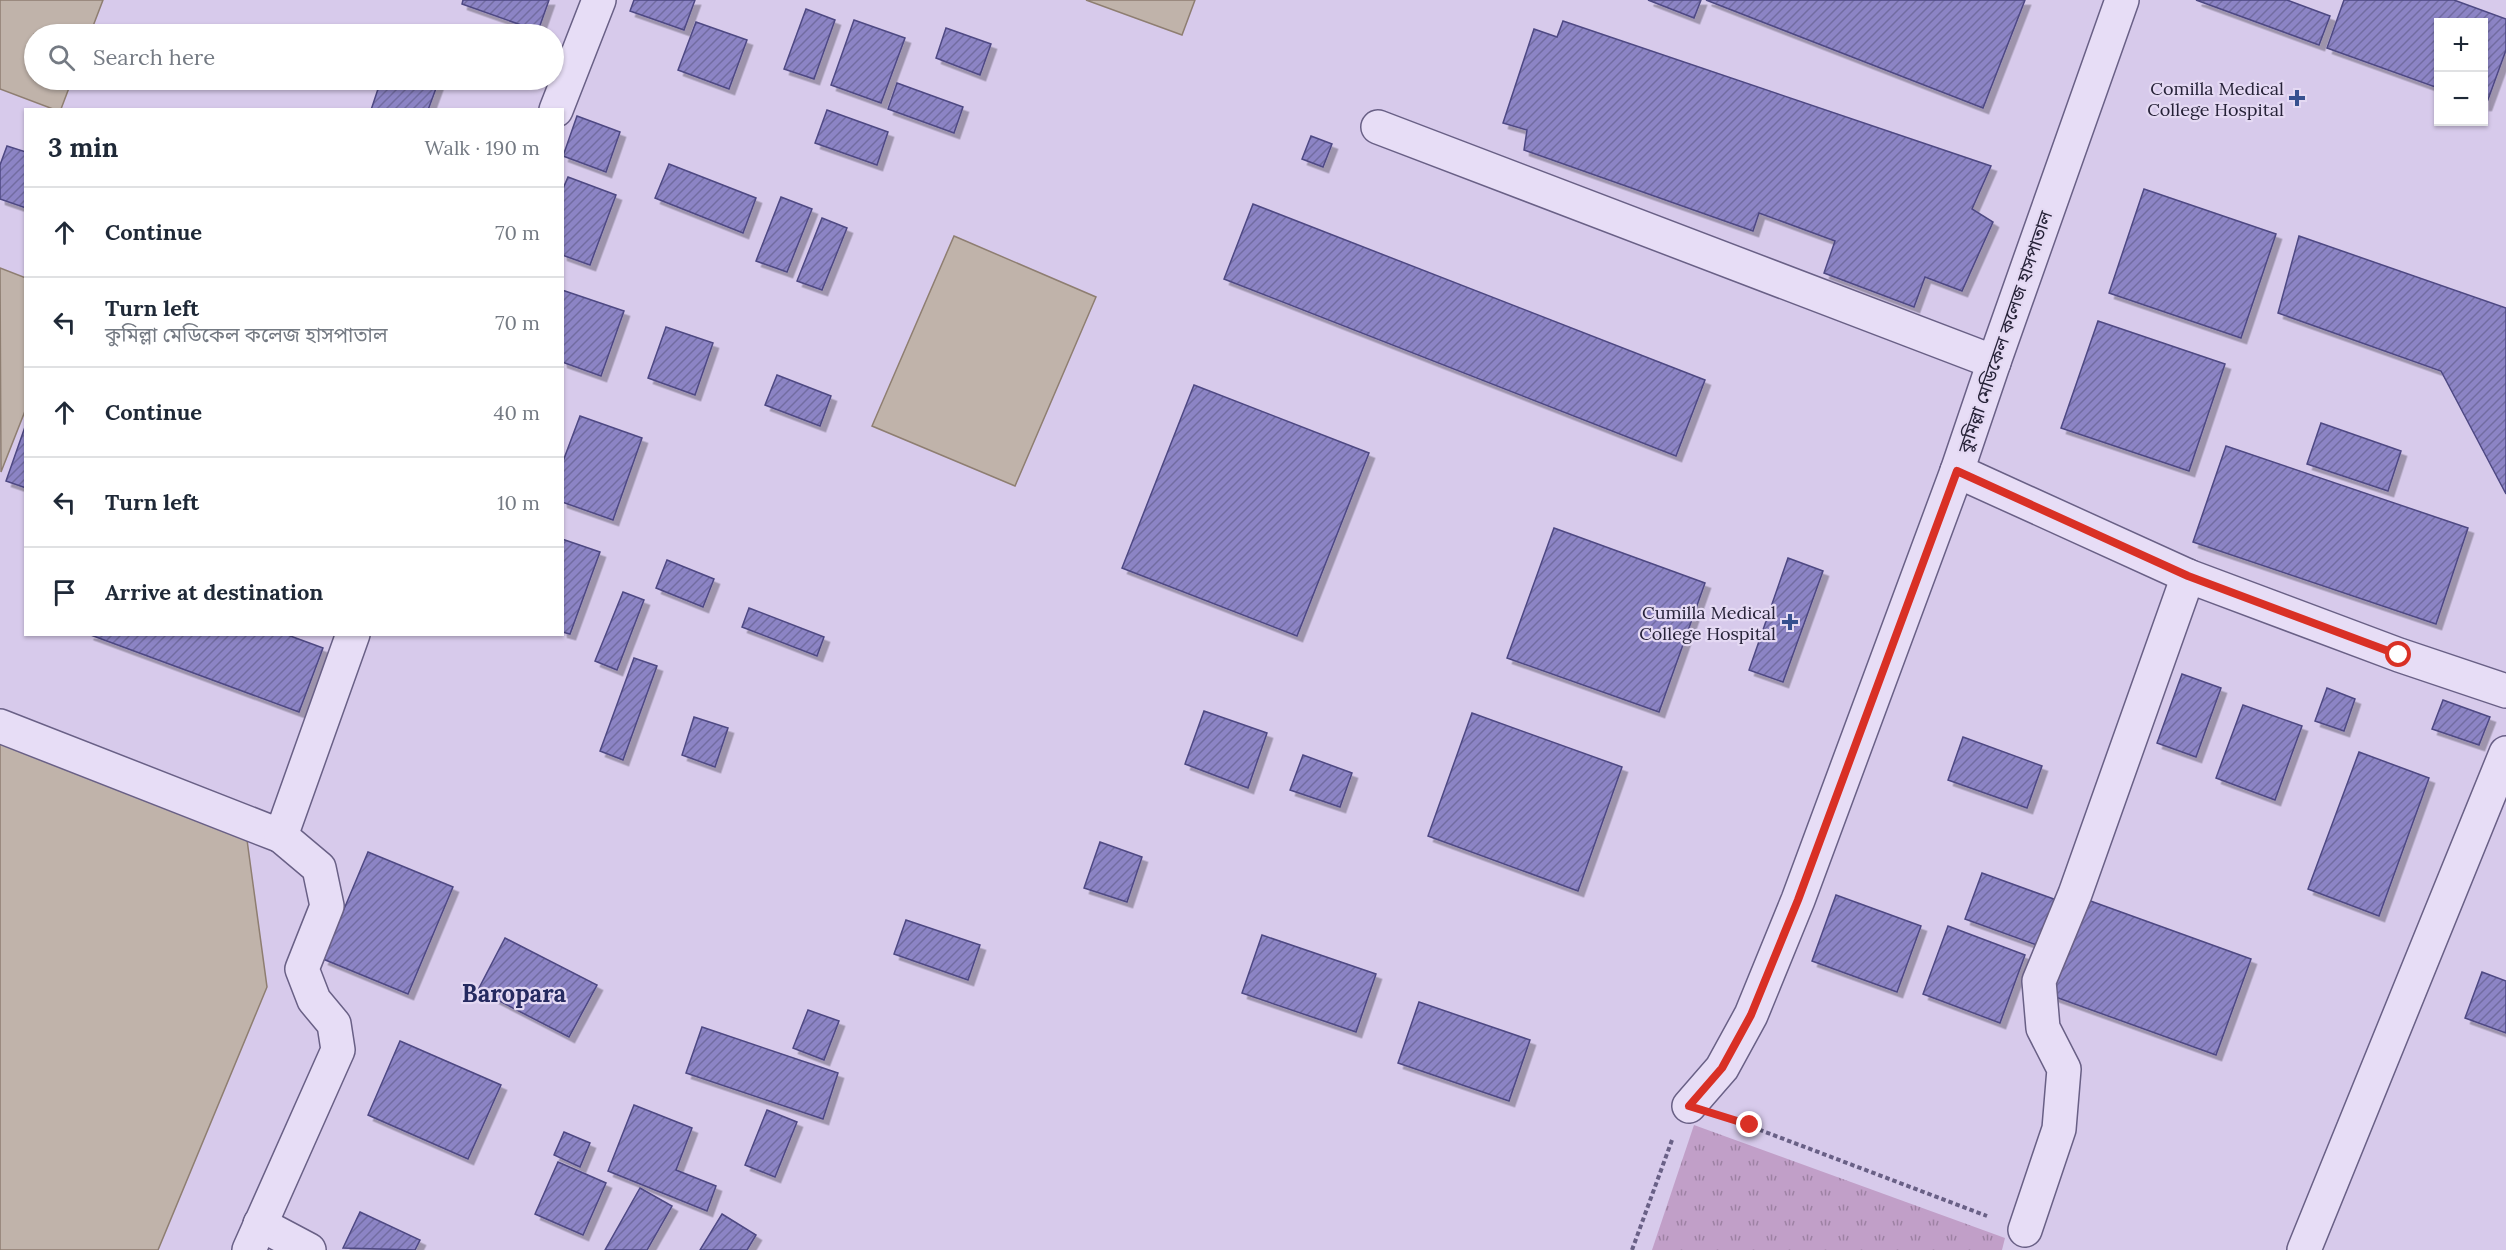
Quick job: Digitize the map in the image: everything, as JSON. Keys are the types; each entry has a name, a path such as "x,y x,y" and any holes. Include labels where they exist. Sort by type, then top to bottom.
{"street":[{"path":"564,90 599,0"},
{"name":"কুমিল্লা মেডিকেল কলেজ হাসপাতাল","path":"1689,1106 1722,1068 1751,1015 1798,900 1957,471 2122,0"},
{"path":"557,108 564,90"},
{"path":"1378,127 1994,362"},
{"path":"1957,471 2188,576 2399,655 2506,691"},
{"path":"2025,1230 2059,1129 2064,1069 2043,1028 2039,981 2075,894 2188,576"},
{"path":"281,836 352,636"},
{"path":"0,726 281,836 319,868 327,906 303,969 314,1000 334,1024 338,1050 255,1237 309,1250"},
{"path":"2304,1250 2506,753"}],"path":[{"path":"1632,1250 1668,1148 1689,1106 1750,1125 2025,1230"}],"green space":[{"path":"1694,1125 2005,1238 2002,1250 1652,1250"}],"shaded area":[{"path":"0,0 103,0 94,24 24,24 24,90 68,90 61,108 50,108 0,89"},
{"path":"1086,0 1195,0 1182,35"},
{"path":"954,236 1096,297 1015,486 872,426"},
{"path":"0,268 24,277 24,414 1,472"},
{"path":"0,724 242,803 267,987 158,1250 0,1250"}],"building":[{"path":"463,0 549,0 540,24 518,24 462,4"},
{"path":"634,0 695,0 684,30 630,11"},
{"path":"1648,0 1701,0 1694,18"},
{"path":"1706,0 2025,0 1983,108"},
{"path":"2196,0 2287,0 2330,16 2319,45"},
{"path":"2344,0 2454,0 2506,19 2506,50 2488,100 2488,18 2434,18 2434,87 2327,48"},
{"path":"806,9 835,20 814,79 784,69"},
{"path":"854,20 905,38 881,103 831,85"},
{"path":"1563,21 1991,166 1972,209 1993,222 1962,291 1925,277 1914,307 1824,273 1835,241 1759,213 1753,231 1524,150 1527,130 1503,123 1534,29 1557,37"},
{"path":"696,22 747,40 729,89 678,70"},
{"path":"946,28 991,44 980,75 936,58"},
{"path":"897,83 963,107 954,133 888,109"},
{"path":"378,90 435,90 429,108 372,108"},
{"path":"827,110 888,132 877,165 815,143"},
{"path":"577,116 620,132 606,172 564,156"},
{"path":"1311,136 1332,144 1323,167 1302,159"},
{"path":"7,146 24,151 24,207 0,199 0,165"},
{"path":"669,164 756,198 743,233 655,198"},
{"path":"568,177 616,195 590,265 564,256 564,186"},
{"path":"2144,189 2276,234 2241,338 2109,293"},
{"path":"781,197 812,209 787,272 756,261"},
{"path":"1253,204 1705,380 1676,456 1224,279"},
{"path":"822,218 847,228 822,290 797,281"},
{"path":"2299,236 2506,308 2506,494 2441,371 2278,313"},
{"path":"564,291 624,311 601,376 564,363"},
{"path":"2098,321 2225,364 2189,471 2061,428"},
{"path":"666,327 713,343 695,395 648,378"},
{"path":"777,375 831,396 820,426 765,405"},
{"path":"1194,385 1369,453 1297,636 1122,568"},
{"path":"580,416 642,438 613,520 564,503 564,459"},
{"path":"2321,423 2401,451 2388,491 2307,464"},
{"path":"24,430 24,487 6,481"},
{"path":"2226,446 2468,528 2436,624 2193,542"},
{"path":"1554,528 1705,583 1659,712 1507,658"},
{"path":"564,540 600,552 570,634 564,632"},
{"path":"1788,558 1823,571 1783,682 1749,670"},
{"path":"667,560 714,579 703,607 656,588"},
{"path":"623,592 644,600 617,670 595,661"},
{"path":"749,608 824,637 817,656 742,627"},
{"path":"93,636 290,636 323,648 299,712"},
{"path":"634,658 657,666 623,760 600,751"},
{"path":"2182,674 2221,688 2196,757 2157,743"},
{"path":"2327,688 2355,699 2344,731 2315,721"},
{"path":"2443,700 2490,717 2479,745 2432,729"},
{"path":"2243,705 2302,726 2275,800 2216,778"},
{"path":"1204,711 1267,733 1248,788 1185,764"},
{"path":"1472,713 1622,767 1578,891 1428,836"},
{"path":"694,717 728,728 715,767 682,755"},
{"path":"1963,737 2042,766 2027,808 1948,780"},
{"path":"2359,752 2429,778 2379,916 2308,889"},
{"path":"1303,755 1352,773 1340,807 1290,790"},
{"path":"1100,842 1142,857 1127,902 1084,888"},
{"path":"368,852 453,887 408,994 323,959"},
{"path":"1982,873 2062,902 2045,948 1965,919"},
{"path":"1836,895 1921,926 1897,992 1812,961"},
{"path":"2085,899 2251,959 2216,1055 2050,995"},
{"path":"906,920 980,945 968,980 894,954"},
{"path":"1948,926 2025,955 2000,1023 1923,994"},
{"path":"1262,935 1376,974 1356,1032 1242,993"},
{"path":"505,938 597,985 569,1037 478,990"},
{"path":"2482,972 2506,981 2506,1033 2465,1018"},
{"path":"1419,1002 1530,1040 1509,1101 1398,1063"},
{"path":"808,1010 839,1021 824,1060 793,1048"},
{"path":"702,1027 838,1073 823,1119 686,1073"},
{"path":"400,1041 501,1085 468,1159 368,1115"},
{"path":"634,1105 692,1128 676,1170 716,1186 707,1211 608,1171"},
{"path":"767,1110 797,1122 775,1177 745,1165"},
{"path":"564,1132 590,1143 580,1167 554,1155"},
{"path":"558,1162 606,1183 583,1235 535,1214"},
{"path":"640,1188 672,1206 647,1250 605,1250"},
{"path":"360,1212 420,1240 415,1250 343,1248"},
{"path":"722,1214 756,1235 747,1250 700,1250"}],"place":[{"name":"Comilla Medical College Hospital","path":"2297,98"},
{"name":"Cumilla Medical College Hospital","path":"1790,622"}],"district":[{"name":"Baropara","path":"514,993"}],"route":[{"path":"1750,1125 1689,1106 1722,1068 1751,1015 1798,900 1957,471 2188,576 2399,655"}]}
